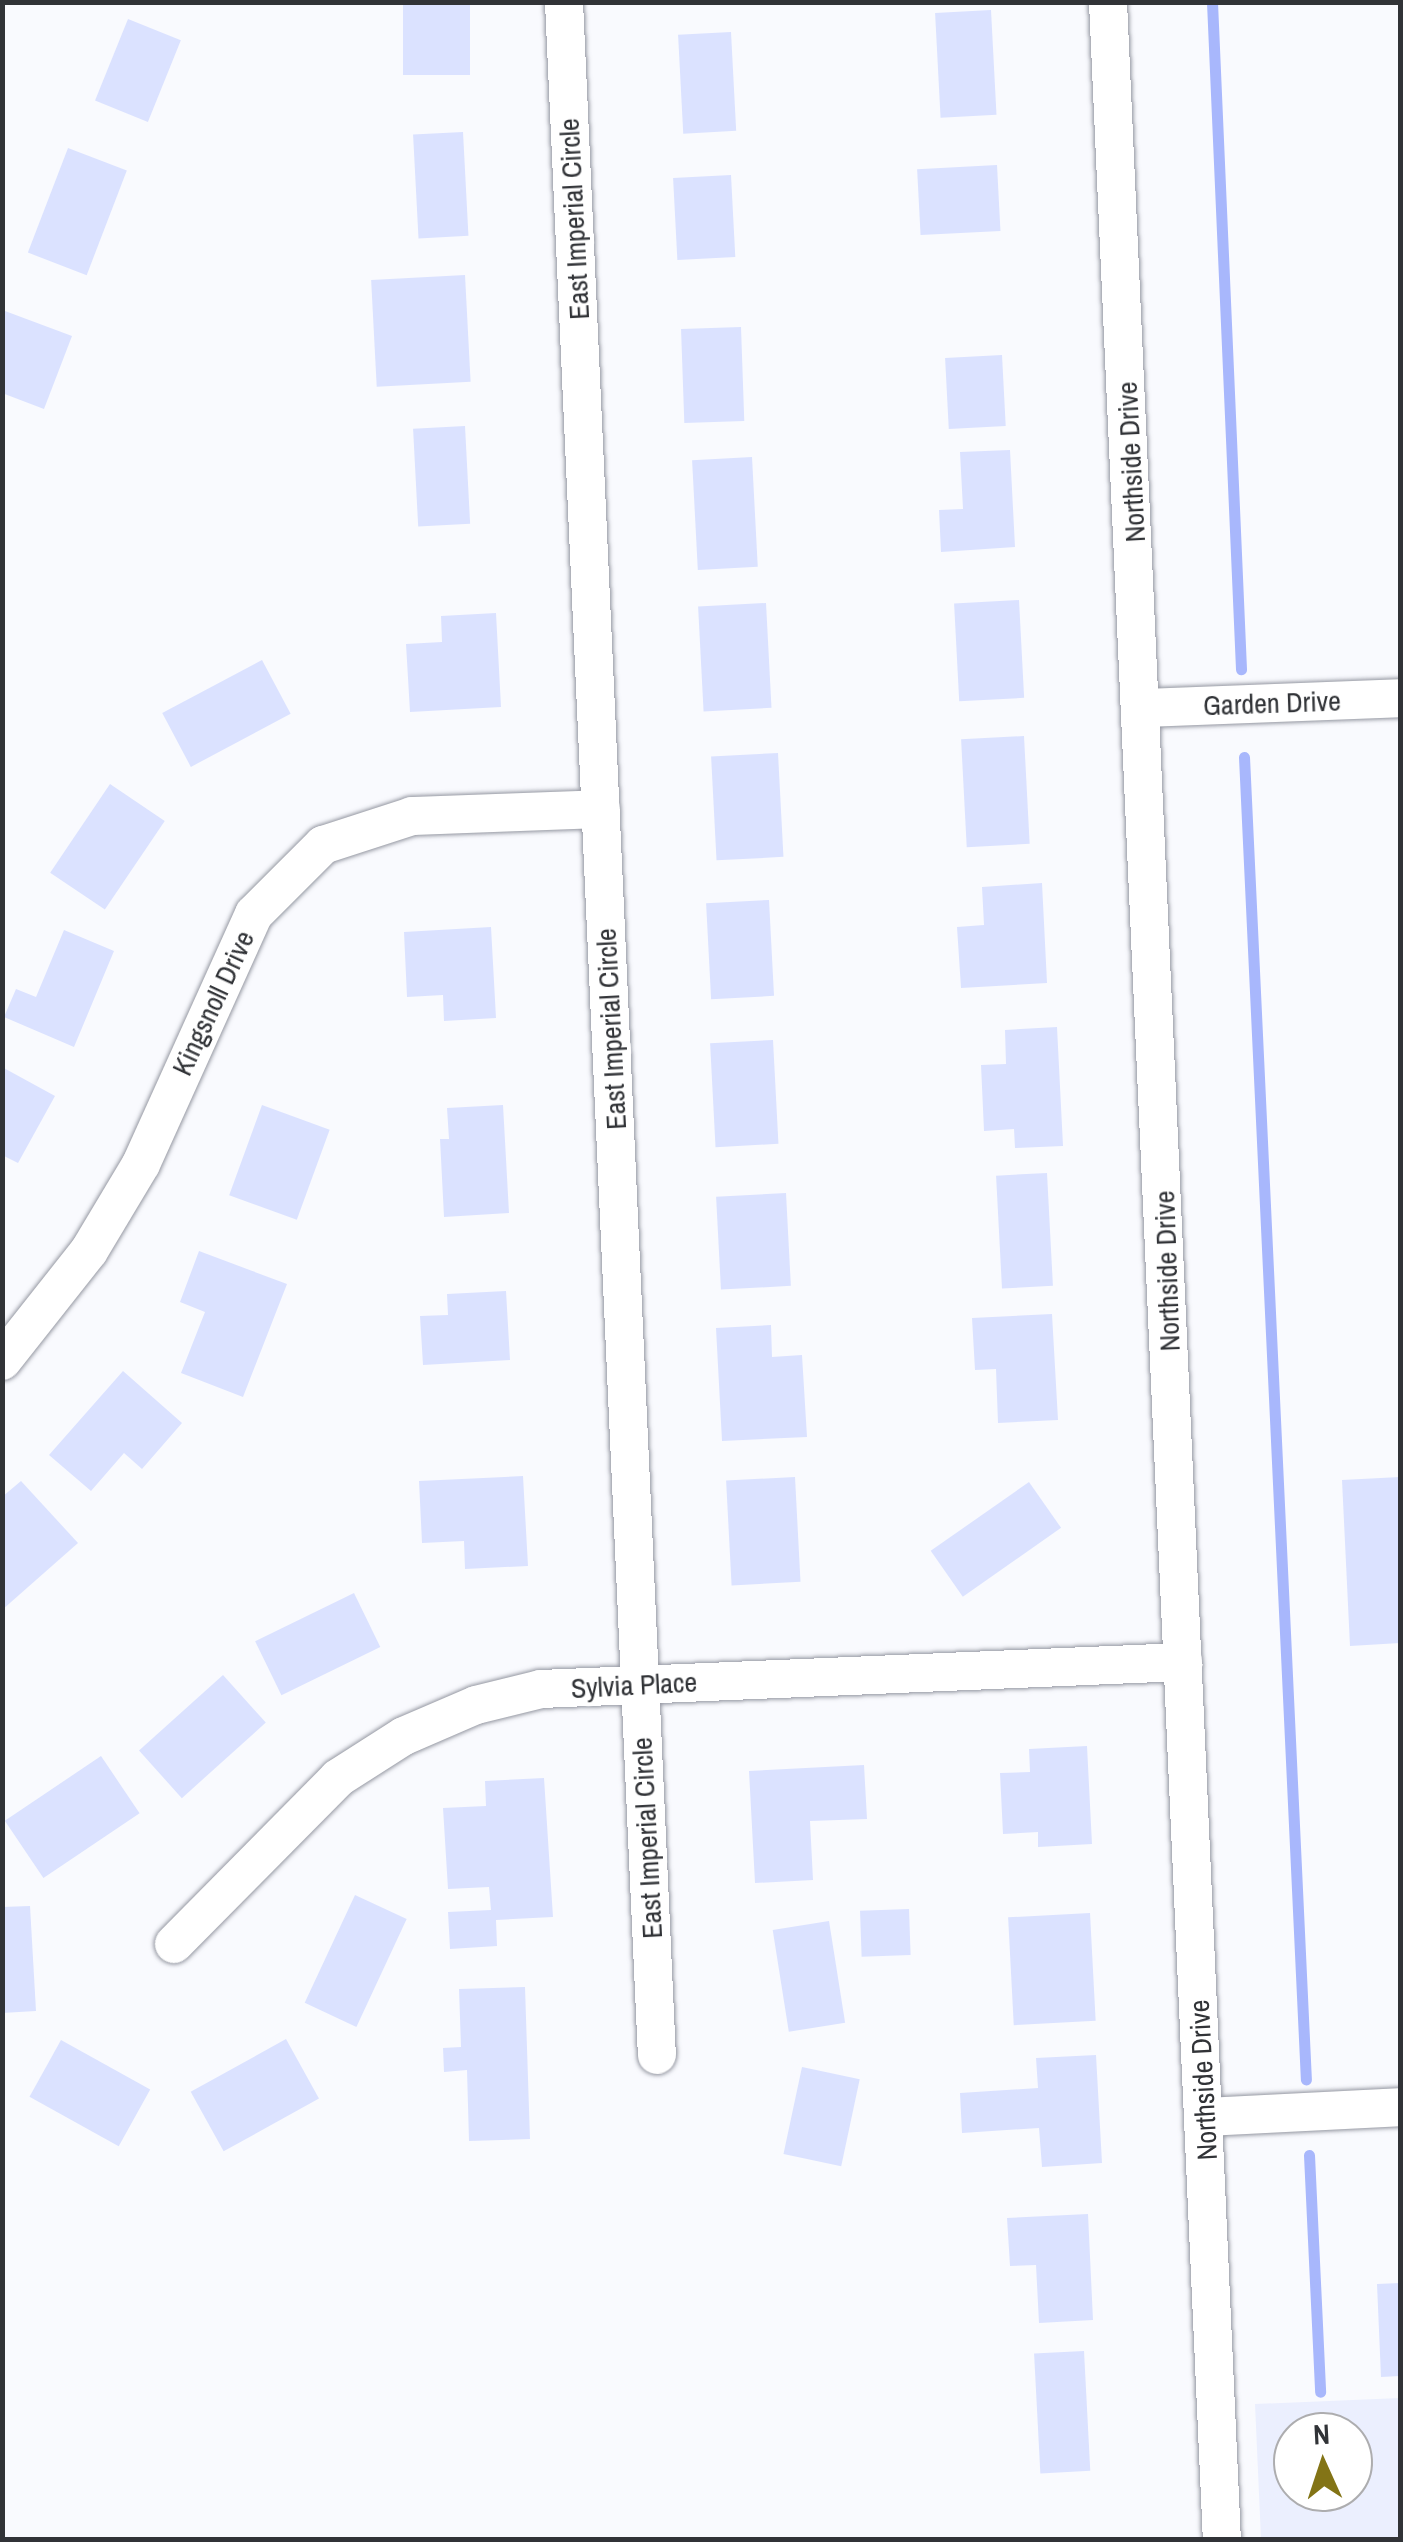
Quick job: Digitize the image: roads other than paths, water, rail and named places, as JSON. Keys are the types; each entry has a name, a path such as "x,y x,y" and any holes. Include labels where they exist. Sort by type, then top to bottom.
{"street":[{"name":"East Imperial Circle","path":"564,2 657,2054"},
{"name":"Northside Drive","path":"1108,2 1144,708 1222,2540"},
{"name":"Garden Drive","path":"1144,708 1400,698"},
{"name":"Kingsnoll Drive","path":"2,1361 68,1280 141,1164 254,914 324,846 412,816 601,808"},
{"name":"Sylvia Place","path":"174,1944 338,1778 404,1736 476,1706 541,1690 1183,1662"},
{"path":"1205,2116 1400,2108"}],"waterway":[{"path":"1212,2 1241,669"},
{"path":"1244,757 1306,2080"},
{"path":"1309,2155 1320,2392"}]}
